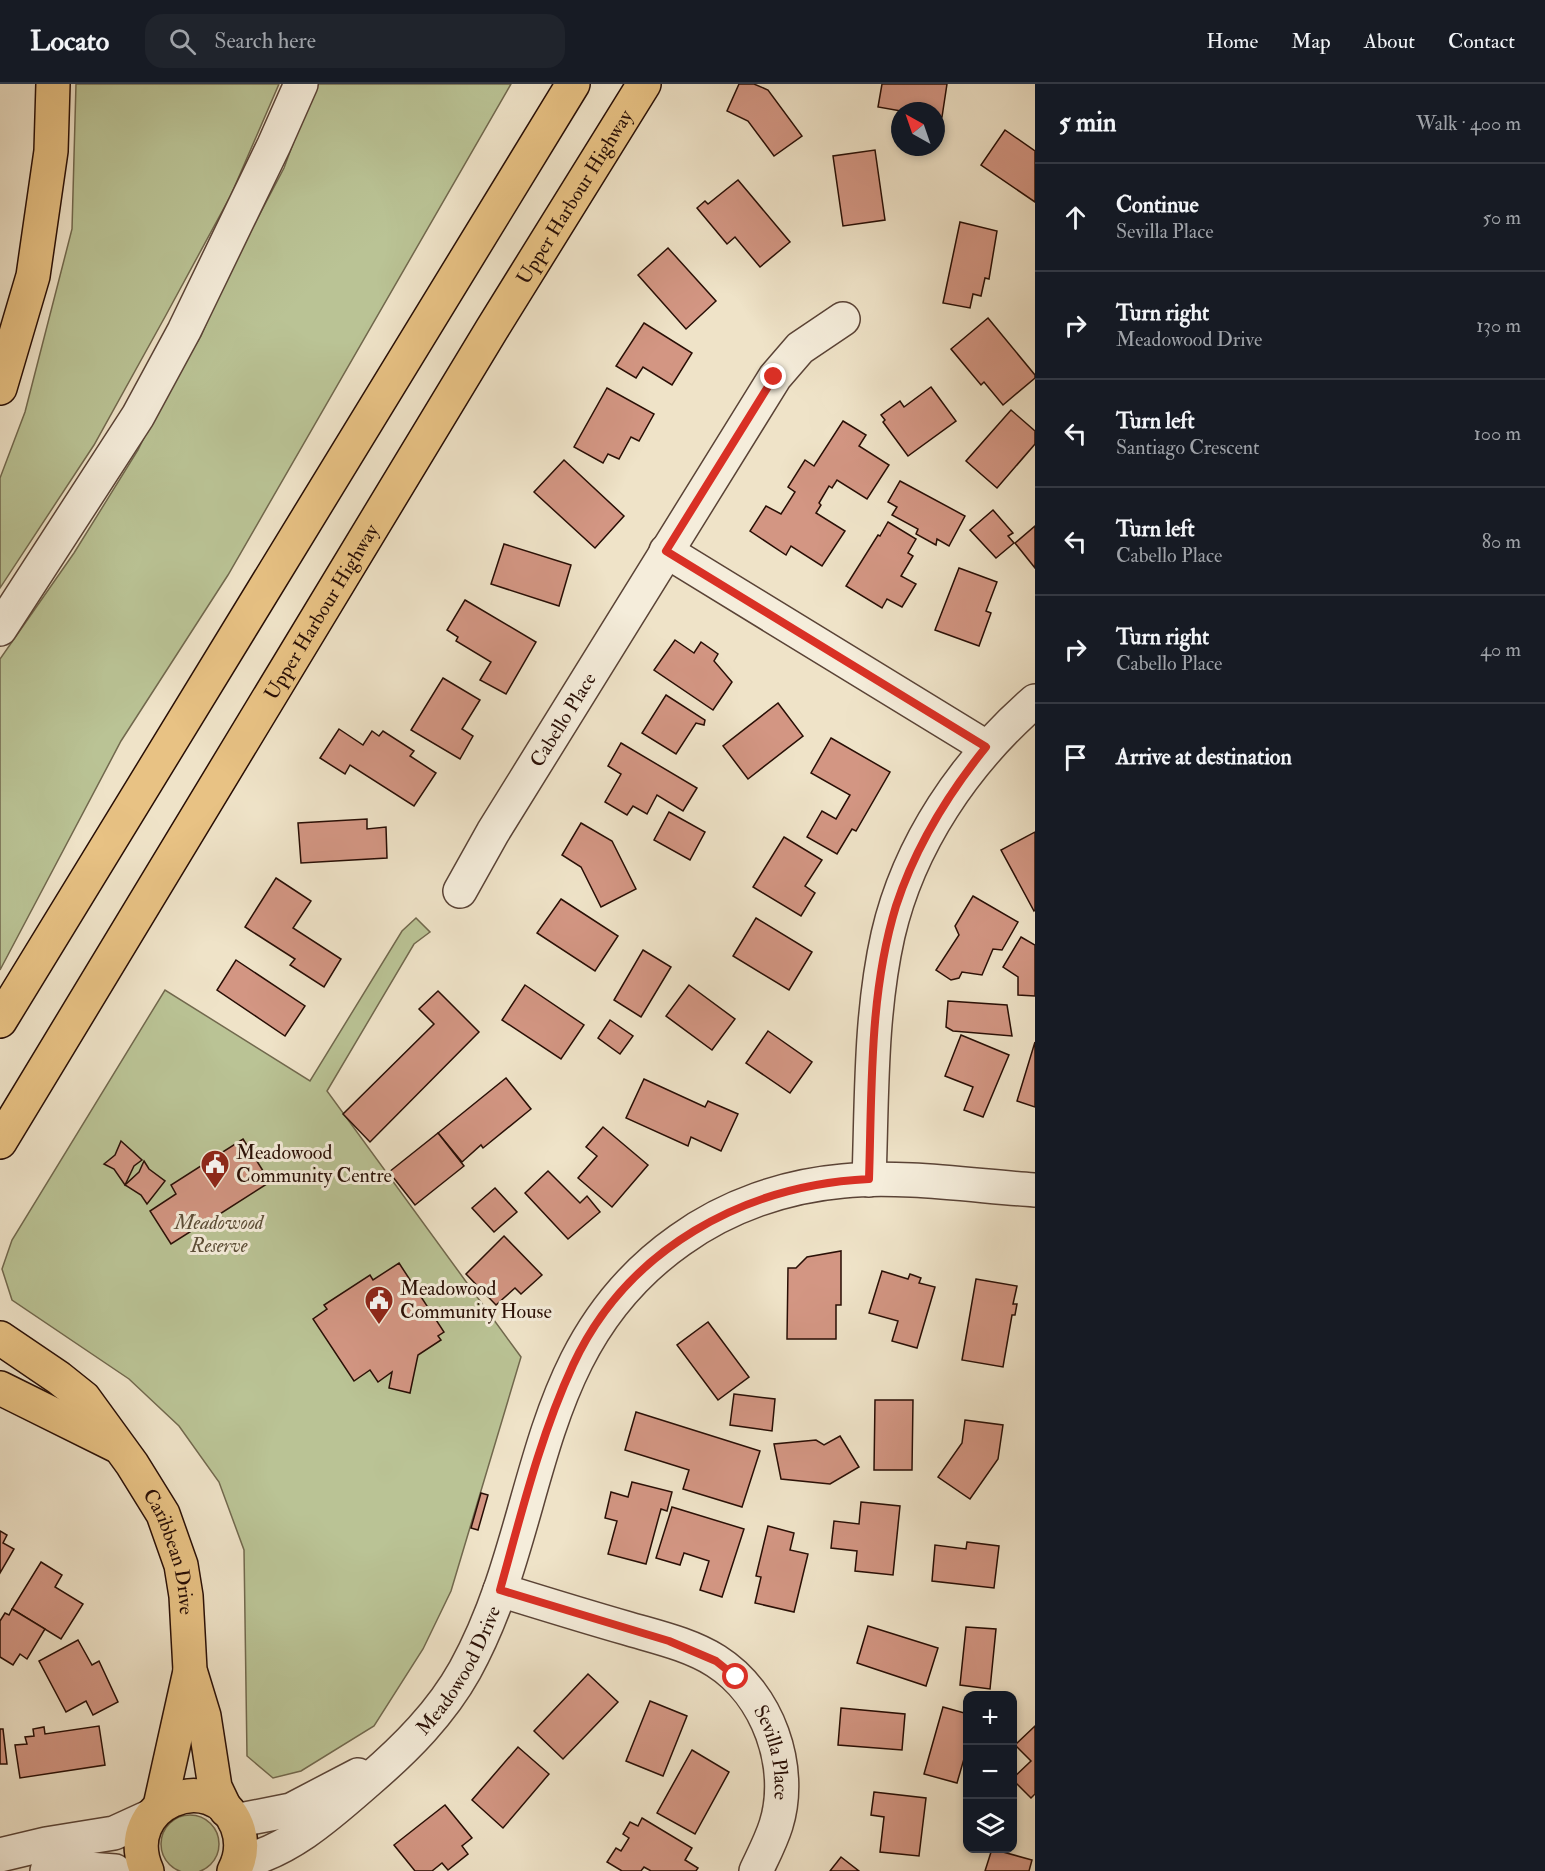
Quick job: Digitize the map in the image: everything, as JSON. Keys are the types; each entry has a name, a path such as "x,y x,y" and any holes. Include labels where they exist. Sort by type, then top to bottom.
{"main road":[{"path":"0,388 33,276 51,151 52,84"},
{"path":"0,1021 573,84"},
{"name":"Upper Harbour Highway","path":"0,1142 492,328 644,84"},
{"name":"Caribbean Drive","path":"0,1338 84,1398 116,1446 148,1487 174,1540 186,1596 190,1670 204,1716 215,1787 230,1815 240,1842 236,1867"},
{"name":"Caribbean Drive","path":"0,1388 116,1446"},
{"name":"Caribbean Drive","path":"147,1871 140,1845 142,1830 154,1812 190,1670"},
{"path":"154,1812 186,1796 201,1796 230,1815"}],"street":[{"path":"0,629 138,416 184,331 301,84"},
{"name":"Cabello Place","path":"460,891 493,832 774,377 800,348 843,319"},
{"path":"666,551 986,747"},
{"path":"869,1179 874,1027 891,925 912,866 934,822 955,788 986,747 1035,701"},
{"name":"Meadowood Drive","path":"236,1867 262,1857 320,1823 396,1756 434,1716 465,1670 500,1590 533,1474 573,1364 616,1295 643,1267 709,1220 748,1203 816,1184 869,1179 1035,1190"},
{"name":"Sevilla Place","path":"500,1590 669,1641 716,1661 736,1677 767,1721 781,1767 782,1796 776,1825 756,1871"},
{"name":"Meadowood Drive","path":"230,1815 291,1810 396,1756"},
{"path":"0,1855 46,1844 114,1833 154,1812"},
{"path":"47,1871 88,1869 116,1871"}],"green space":[{"path":"76,84 279,84 231,195 166,315 94,445 0,588 0,478 25,412 72,229"},
{"path":"315,84 511,84 228,575 121,741 0,970 0,659 74,553 138,450 167,391 201,336 226,278 284,168"},
{"name":"Meadowood Reserve","path":"416,918 430,932 414,944 327,1091 521,1357 451,1591 423,1649 374,1726 301,1771 273,1778 247,1756 244,1550 219,1482 179,1426 129,1379 12,1300 2,1269 12,1240 165,990 310,1081 402,931"},
{"path":"184,1815 196,1815 211,1823 219,1838 219,1850 211,1865 198,1872 179,1871 169,1865 161,1850 161,1838 169,1823"}],"building":[{"path":"739,84 754,84 768,90 802,136 774,156 748,121 727,111"},
{"path":"882,84 947,84 944,102 891,102 891,109 878,107"},
{"path":"1005,130 1035,151 1035,202 981,165"},
{"path":"875,150 885,220 843,226 833,156"},
{"path":"738,180 790,242 760,267 735,237 727,244 697,208 705,201 708,204"},
{"path":"960,222 997,231 989,279 985,278 981,296 973,294 970,308 943,303"},
{"path":"668,248 716,301 686,329 638,275"},
{"path":"988,318 1035,375 1035,378 1003,405 984,382 981,385 951,349"},
{"path":"644,323 692,353 672,385 643,367 636,378 616,366"},
{"path":"931,387 956,421 908,456 883,422 885,420 881,415 900,401 904,407"},
{"path":"607,388 654,414 639,441 631,437 619,459 608,454 603,463 574,447"},
{"path":"1011,410 1035,431 1035,444 997,488 966,461"},
{"path":"843,421 866,435 859,446 889,465 867,499 837,480 832,488 829,486 816,513 845,531 822,566 791,546 786,555 750,531 766,506 781,514 795,492 788,487 805,460 814,466"},
{"path":"564,460 624,516 595,548 534,492"},
{"path":"900,481 965,516 949,546 937,539 936,545 916,534 918,529 892,515 897,507 888,502"},
{"path":"993,510 1013,533 1008,536 1014,543 996,558 970,530"},
{"path":"888,522 916,539 908,553 913,556 901,576 916,584 902,607 887,599 882,608 846,586"},
{"path":"1035,526 1035,568 1015,543"},
{"path":"504,544 571,565 559,606 491,584"},
{"path":"959,568 997,582 986,611 991,613 979,646 935,630"},
{"path":"465,600 536,642 506,694 480,680 491,662 456,641 458,637 447,630"},
{"path":"675,640 694,653 701,642 718,654 714,661 732,682 713,710 654,670"},
{"path":"443,678 480,700 462,729 473,736 460,759 411,730"},
{"path":"666,695 705,720 704,725 696,723 676,754 642,733"},
{"path":"778,703 803,736 748,779 723,746"},
{"path":"339,729 363,745 372,731 379,736 383,731 414,751 410,756 436,773 414,806 350,765 345,774 320,758"},
{"path":"831,738 890,772 856,831 852,829 837,854 807,837 822,811 836,819 850,795 811,773"},
{"path":"621,743 697,788 683,811 657,795 647,814 633,806 627,815 605,802 621,774 608,766"},
{"path":"669,812 705,832 690,860 654,840"},
{"path":"367,819 367,829 386,827 387,858 301,863 298,823"},
{"path":"581,823 612,841 636,889 601,907 581,867 562,855"},
{"path":"1035,832 1035,910 1034,911 1001,850"},
{"path":"784,837 822,860 805,886 815,893 801,916 753,887"},
{"path":"276,878 311,901 293,928 341,959 324,987 290,965 295,959 245,927"},
{"path":"973,896 1018,922 1002,950 993,949 982,975 962,972 959,978 951,980 936,970 959,935 955,926"},
{"path":"561,899 618,936 595,971 537,933"},
{"path":"756,918 812,952 789,990 733,956"},
{"path":"1021,937 1035,945 1035,996 1018,995 1018,977 1003,967"},
{"path":"643,950 671,967 641,1017 614,1000"},
{"path":"236,960 305,1006 285,1036 217,990"},
{"path":"525,985 584,1025 561,1059 502,1020"},
{"path":"689,985 735,1019 712,1050 666,1016"},
{"path":"438,991 479,1032 370,1142 343,1114 434,1024 419,1009"},
{"path":"948,1001 1007,1005 1012,1036 953,1031 946,1027"},
{"path":"610,1020 633,1036 620,1054 598,1038"},
{"path":"768,1031 812,1062 790,1093 746,1063"},
{"path":"961,1035 1009,1055 983,1117 964,1110 973,1087 945,1076"},
{"path":"1035,1042 1035,1107 1017,1101"},
{"path":"506,1078 531,1109 483,1148 481,1145 462,1162 438,1133"},
{"path":"644,1079 705,1107 708,1101 738,1114 721,1151 691,1137 688,1146 626,1118"},
{"path":"603,1127 648,1165 612,1207 578,1178 597,1156 586,1147"},
{"path":"438,1133 464,1166 415,1205 389,1172"},
{"name":"Meadowood Community Centre","path":"243,1139 270,1182 215,1217 218,1222 211,1227 207,1221 171,1244 150,1211 176,1194 171,1185"},
{"path":"121,1141 142,1160 134,1166 125,1185 114,1169 104,1164 115,1155"},
{"path":"144,1161 149,1169 165,1181 147,1204 141,1195 125,1185 139,1172"},
{"path":"548,1171 580,1203 587,1196 600,1212 568,1239 525,1193"},
{"path":"495,1188 517,1212 494,1232 472,1208"},
{"path":"504,1236 542,1275 521,1294 515,1288 496,1305 466,1274"},
{"path":"841,1251 841,1305 836,1305 836,1339 787,1339 788,1268 796,1268 807,1257"},
{"name":"Meadowood Community House","path":"399,1263 444,1332 438,1336 441,1340 418,1355 410,1393 389,1388 392,1372 378,1382 370,1370 354,1381 313,1319 327,1309 324,1305 370,1275 373,1280"},
{"path":"882,1271 908,1279 910,1274 921,1278 919,1283 935,1287 917,1348 892,1341 898,1321 869,1313"},
{"path":"976,1279 1017,1286 1013,1304 1017,1304 1015,1315 1012,1315 1003,1367 962,1360"},
{"path":"708,1322 749,1377 718,1400 677,1345"},
{"path":"734,1394 775,1399 772,1431 730,1425"},
{"path":"875,1400 913,1400 912,1470 874,1470"},
{"path":"636,1412 760,1451 742,1507 683,1489 689,1470 625,1450"},
{"path":"965,1420 1003,1425 998,1459 970,1499 938,1477 962,1443"},
{"path":"840,1436 859,1467 830,1484 781,1479 774,1444 816,1440 824,1445"},
{"path":"632,1482 672,1492 667,1511 661,1509 646,1564 608,1554 617,1521 605,1518 611,1492 628,1497"},
{"path":"481,1493 488,1495 478,1530 471,1528"},
{"path":"861,1502 900,1506 893,1575 855,1571 857,1551 831,1548 834,1521 859,1524"},
{"path":"672,1507 744,1529 722,1597 700,1590 709,1561 684,1553 680,1565 656,1558"},
{"path":"768,1526 794,1533 790,1550 808,1554 794,1612 755,1603 761,1577 756,1576"},
{"path":"0,1531 7,1535 3,1543 14,1549 0,1573"},
{"path":"967,1542 999,1546 994,1588 932,1581 935,1545 966,1549"},
{"path":"41,1562 62,1575 55,1587 83,1604 61,1639 12,1609"},
{"path":"12,1609 45,1629 27,1659 20,1654 13,1665 0,1657 0,1621 5,1613 9,1615"},
{"path":"868,1626 938,1648 926,1686 857,1663"},
{"path":"966,1627 996,1629 990,1689 960,1685"},
{"path":"78,1640 92,1665 99,1661 118,1702 93,1715 86,1701 66,1712 39,1661"},
{"path":"588,1674 618,1702 563,1759 534,1731"},
{"path":"650,1701 687,1716 663,1776 626,1761"},
{"path":"943,1707 963,1713 963,1762 957,1783 924,1774"},
{"path":"841,1708 905,1714 902,1750 838,1745"},
{"path":"99,1726 105,1765 20,1778 15,1745 27,1744 25,1737 34,1736 33,1729 44,1727 45,1734"},
{"path":"1035,1726 1035,1794 1031,1798 1017,1784 1017,1774 1031,1761 1017,1747 1017,1743"},
{"path":"0,1729 3,1729 7,1764 0,1764"},
{"path":"518,1747 549,1774 503,1828 472,1800"},
{"path":"692,1750 729,1772 695,1834 657,1813"},
{"path":"874,1792 926,1798 919,1856 880,1852 884,1817 871,1815"},
{"path":"445,1805 472,1838 462,1846 468,1854 448,1870 442,1863 432,1871 415,1871 394,1845"},
{"path":"642,1818 692,1848 685,1860 698,1868 696,1871 651,1871 644,1867 641,1871 622,1871 607,1862 616,1848 621,1851 629,1838 623,1834 630,1822 638,1826"},
{"path":"991,1853 1007,1853 1032,1860 1029,1871 985,1871"},
{"path":"841,1857 859,1871 830,1871"}],"place":[{"name":"Meadowood Community Centre","path":"215,1190"},
{"name":"Meadowood Community House","path":"379,1326"}],"route":[{"path":"736,1677 716,1661 697,1651 500,1590 533,1474 560,1397 573,1364 616,1295 643,1267 709,1220 748,1203 782,1192 816,1184 869,1179 874,1027 888,935 912,866 934,822 955,788 986,747 666,551 774,377"}]}
